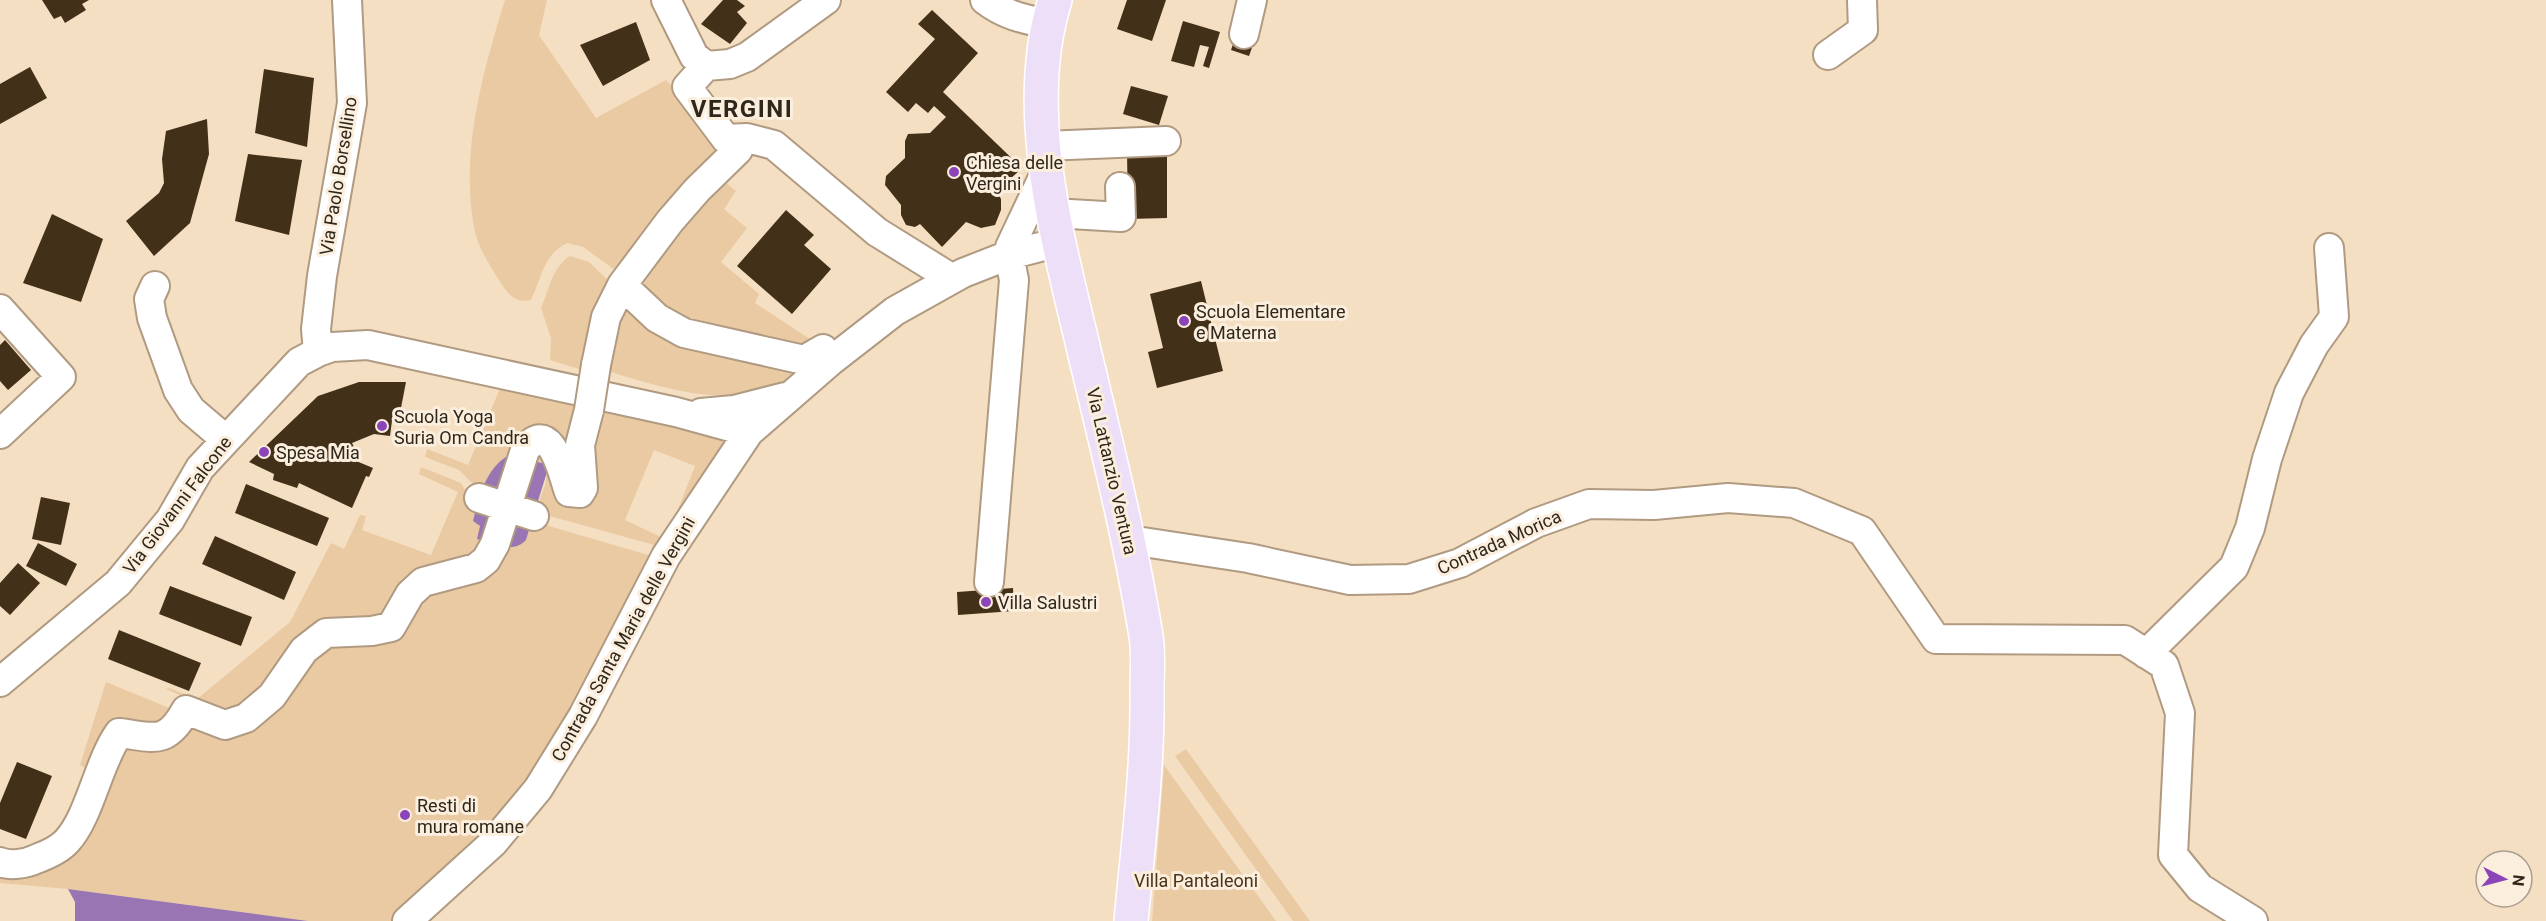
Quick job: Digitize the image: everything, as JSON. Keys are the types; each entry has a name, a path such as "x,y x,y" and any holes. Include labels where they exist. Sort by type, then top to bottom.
{"main road":[{"name":"Via Lattanzio Ventura","path":"1051,12 1042,85 1046,157 1056,228 1129,544 1147,639 1148,742 1131,921"}],"street":[{"name":"Via Paolo Borsellino","path":"318,352 316,329 322,276 352,103 347,0"},
{"path":"666,0 694,56 706,66"},
{"path":"732,145 687,87 706,66 730,64 747,57 826,0"},
{"path":"985,0 1014,17 1051,12"},
{"path":"1244,34 1252,0"},
{"path":"1828,55 1863,30 1862,0"},
{"path":"0,862 28,863 67,842 77,827 110,746 119,733 151,737 166,736 176,727 186,710 225,725 246,718 272,696 304,651 326,633 372,631 391,627 411,594 423,582 476,568 486,560 495,544 525,450 535,441 549,443 558,456 569,492 580,494 583,488 580,445 590,410 606,317 622,285 732,145 747,138 774,145 877,232 951,278"},
{"path":"989,582 1014,280 1009,255 1014,238 1024,221 1046,157 1116,167 1166,141"},
{"name":"Contrada Santa Maria delle Vergini","path":"407,921 432,910 538,789 583,716 666,556 749,432 832,360 895,311 951,278 1009,255 1056,228 1121,216 1116,167"},
{"path":"2253,921 2200,888 2174,855 2180,713 2164,665 2146,654 2234,567 2250,528 2267,459 2289,393 2314,345 2334,317 2329,248"},
{"path":"622,285 657,318 684,333 804,360 822,350 832,360"},
{"path":"155,286 149,299 152,318 178,390 191,410 225,439"},
{"path":"0,309 61,377 0,434"},
{"name":"Via Giovanni Falcone","path":"0,682 118,583 170,520 200,468 225,439 299,362 332,347 368,345 676,412 749,432"},
{"name":"Via Giovanni Falcone","path":"676,412 707,413 734,410 790,396"},
{"path":"479,498 534,516"},
{"name":"Contrada Morica","path":"1129,544 1143,542 1248,558 1350,580 1409,579 1460,563 1536,523 1589,504 1654,505 1728,498 1794,503 1862,531 1936,639 2125,640 2146,654"}],"green space":[{"path":"505,0 547,0 539,35 596,118 666,80 729,146 622,275 583,247 567,243 548,260 531,300 525,301 515,298 507,291 486,259 475,234 470,199 472,141 476,112"},
{"path":"719,177 736,191 724,209 747,228 721,262 759,294 755,303 819,345 807,351 690,327 631,284"},
{"path":"570,256 589,262 614,286 585,371 550,360 551,338 541,308 555,273"},
{"path":"625,290 653,321 807,366 776,386 754,393 732,395 687,392 600,369"},
{"path":"503,381 586,399 564,454 519,445 489,475 481,492 459,470 425,457 427,449 468,465"},
{"path":"597,401 721,431 724,440 723,448 673,522 695,466 654,450 625,520 663,538 658,546 535,512 545,485 547,472 546,464 528,459 531,447 556,462"},
{"path":"421,467 461,483 467,493 478,501 477,522 490,543 399,601 378,619 333,622 246,707 220,714 166,689 169,688 197,699 290,622 331,543 344,549 360,515 366,516 362,530 431,555 458,492 419,474"},
{"path":"532,521 655,557 558,746 471,852 393,921 308,921 68,889 0,883 0,867 73,849 114,746 192,718 229,735 324,645 369,640 420,592 501,546 520,545 526,539"},
{"path":"106,682 179,712 172,721 133,726 94,773 80,765"},
{"name":"Villa Pantaleoni","path":"1186,749 1310,921 1293,921 1175,756"},
{"name":"Villa Pantaleoni","path":"1164,765 1276,921 1152,921"}],"shaded area":[{"path":"509,455 546,464 547,472 526,540 509,547 477,539 480,526 473,521 489,475"},
{"path":"68,889 308,921 75,921 75,902"}],"building":[{"path":"42,0 89,0 82,4 86,10 65,23 61,16 54,19"},
{"path":"723,0 737,0 745,6 737,12 747,23 730,44 701,24"},
{"path":"1127,0 1166,0 1152,41 1117,29"},
{"name":"Chiesa delle Vergini","path":"932,10 978,53 943,92 1022,168 997,191 1001,199 1001,210 995,225 981,228 966,222 942,247 920,224 915,227 906,225 901,215 901,205 885,185 886,176 905,158 905,141 908,134 930,133 946,117 934,106 928,113 916,103 908,112 886,92 935,39 918,24"},
{"path":"1183,21 1220,32 1209,68 1203,66 1209,47 1200,45 1194,67 1171,61"},
{"path":"636,22 650,60 603,86 580,45"},
{"path":"1236,36 1254,42 1249,56 1231,50"},
{"path":"30,67 47,98 0,124 0,84"},
{"path":"264,69 314,78 307,147 255,133"},
{"path":"1131,86 1168,96 1159,125 1123,114"},
{"path":"207,119 209,154 190,223 154,256 126,221 159,193 164,183 162,159 166,131"},
{"path":"1167,150 1167,218 1128,219 1127,151"},
{"path":"248,154 302,160 289,235 235,221"},
{"path":"786,210 814,235 804,245 831,269 792,314 737,266"},
{"path":"52,214 103,239 81,302 23,283"},
{"name":"Scuola Elementare e Materna","path":"1201,281 1223,371 1157,388 1148,352 1163,348 1150,294"},
{"path":"5,340 31,370 8,390 0,381 0,345"},
{"path":"359,382 406,382 400,413 393,413 390,436 374,434 352,443 357,453 349,458 373,468 369,477 366,476 352,508 299,483 297,488 273,480 274,474 249,462 318,396"},
{"path":"246,484 329,518 317,546 235,513"},
{"path":"41,497 70,503 61,545 32,539"},
{"path":"215,536 296,572 284,600 202,564"},
{"path":"38,543 77,564 66,586 26,566"},
{"path":"18,563 40,583 10,615 0,606 0,583"},
{"path":"170,586 252,617 241,646 159,614"},
{"name":"Villa Salustri","path":"1013,588 1014,611 958,615 957,592"},
{"path":"119,630 201,663 189,691 108,659"},
{"path":"17,762 52,776 26,839 0,829 0,803"}],"place":[{"name":"Chiesa delle Vergini","path":"954,172"},
{"name":"Scuola Elementare e Materna","path":"1184,321"},
{"name":"Scuola Yoga Suria Om Candra","path":"382,426"},
{"name":"Spesa Mia","path":"264,452"},
{"name":"Villa Salustri","path":"986,602"},
{"name":"Resti di mura romane","path":"405,815"}],"district":[{"name":"VERGINI","path":"742,109"}]}
